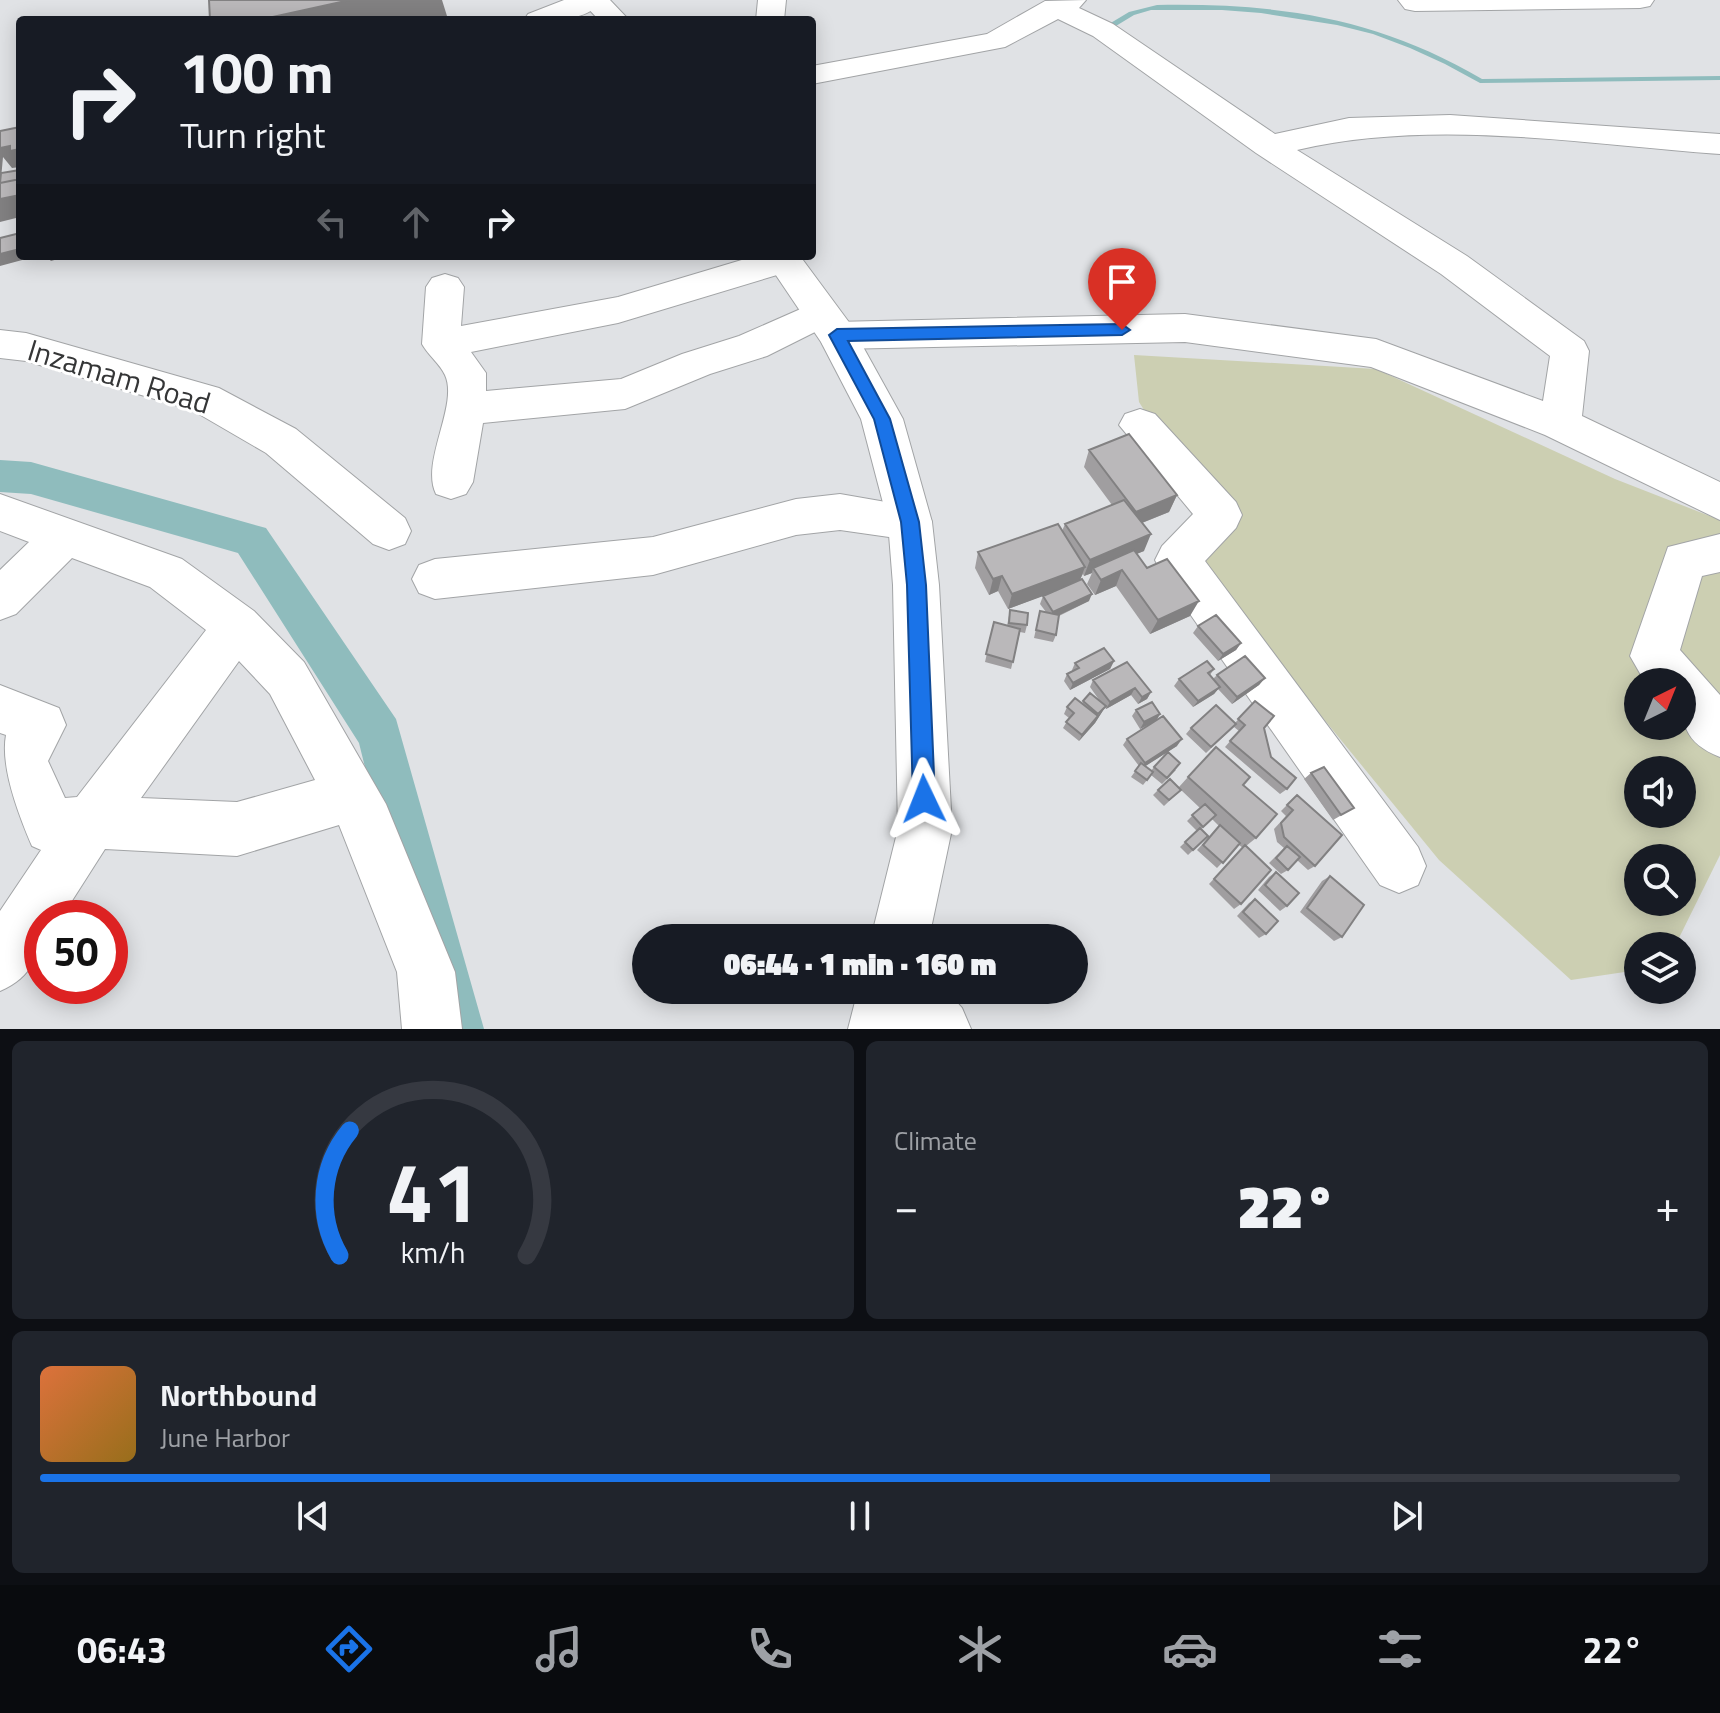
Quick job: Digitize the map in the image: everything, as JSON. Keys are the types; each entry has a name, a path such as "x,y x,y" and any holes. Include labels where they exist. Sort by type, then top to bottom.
{"street":[{"path":"549,16 592,0 610,16"},
{"path":"1412,0 1415,3 1513,4 1640,0"},
{"path":"816,74 995,41 1064,4 1268,146 1454,265 1570,351 1560,424"},
{"path":"1268,146 1349,128 1450,125 1720,144"},
{"path":"441,344 618,310 776,260"},
{"path":"783,260 829,324 882,419 910,522 916,585 925,829 903,924"},
{"path":"445,287 441,344 466,373 465,409 451,482"},
{"path":"465,409 625,394 696,364 829,324 1200,330 1376,353 1560,424 1720,502"},
{"name":"Inzamam Road","path":"0,344 26,347 205,399 281,441 389,531"},
{"path":"1140,425 1220,515 1178,560 1399,866"},
{"path":"0,512 166,573 237,626 287,678 367,823 426,972 432,1029"},
{"path":"435,579 653,556 811,515 840,512 910,522"},
{"path":"0,600 66,535"},
{"path":"1664,668 1654,656 1684,561 1720,553"},
{"path":"0,962 91,822 237,626"},
{"path":"1696,705 1720,733"},
{"path":"0,709 41,725 20,759 51,827 91,822 237,829 352,795"},
{"path":"878,1029 884,1004"},
{"path":"919,1004 941,1029"}],"green space":[{"path":"1134,355 1376,369 1615,479 1720,520 1720,855 1696,904 1696,844 1624,844 1624,916 1690,916 1682,932 1624,932 1624,972 1571,980 1439,860 1198,565 1242,517 1156,429 1139,402"}],"building":[{"path":"209,0 350,0 277,16 210,16"},
{"path":"16,128 16,150 10,151 10,146 0,148 0,131"},
{"path":"16,171 16,180 0,183 1,173"},
{"path":"16,180 16,196 0,199 0,183"},
{"path":"16,234 16,250 0,254 0,238"},
{"path":"1129,434 1177,495 1136,512 1089,450"},
{"path":"1124,500 1151,534 1090,560 1065,524"},
{"path":"1058,524 1085,567 1012,594 1002,576 993,579 978,552"},
{"path":"1134,550 1147,568 1167,559 1199,601 1158,620 1122,570 1101,580 1093,568"},
{"path":"1082,579 1092,594 1053,612 1043,596"},
{"path":"1010,610 1028,613 1027,625 1009,623"},
{"path":"1040,611 1059,615 1056,635 1036,630"},
{"path":"1216,615 1241,643 1223,654 1198,626"},
{"path":"994,622 1020,629 1013,662 986,654"},
{"path":"1104,648 1114,661 1073,683 1067,674 1079,668 1075,663"},
{"path":"1245,656 1265,678 1237,697 1217,675"},
{"path":"1207,661 1214,669 1208,673 1220,687 1198,701 1179,679"},
{"path":"1127,662 1151,692 1142,697 1135,688 1110,702 1093,680"},
{"path":"1090,693 1106,706 1098,714 1083,701"},
{"path":"1075,698 1098,716 1082,735 1066,722 1074,713 1067,707"},
{"path":"1255,701 1274,716 1264,728 1271,757 1296,778 1287,789 1230,741 1245,725 1238,719"},
{"path":"1152,702 1160,714 1144,722 1136,710"},
{"path":"1216,705 1236,724 1211,747 1191,728"},
{"path":"1163,716 1182,739 1145,763 1127,739"},
{"path":"1216,747 1250,777 1243,785 1277,814 1256,838 1188,777"},
{"path":"1168,752 1180,763 1167,778 1154,767"},
{"path":"1141,763 1153,772 1147,780 1135,771"},
{"path":"1324,767 1354,808 1341,815 1311,773"},
{"path":"1170,779 1181,790 1169,800 1158,790"},
{"path":"1297,795 1342,835 1315,866 1284,837 1281,823 1293,810 1287,805"},
{"path":"1205,804 1216,815 1203,827 1192,815"},
{"path":"1220,825 1240,843 1223,863 1203,845"},
{"path":"1200,828 1208,836 1193,850 1185,842"},
{"path":"1245,845 1271,870 1241,904 1214,879"},
{"path":"1287,846 1300,857 1288,870 1276,858"},
{"path":"1276,872 1299,893 1287,906 1265,885"},
{"path":"1330,876 1364,905 1342,937 1307,908"},
{"path":"1255,899 1278,921 1266,934 1243,912"}],"waterway":[{"path":"1103,30 1131,13 1151,8 1261,10 1300,15 1376,33 1448,62 1480,81 1720,78"},
{"path":"0,476 31,478 252,540 380,735 457,1029"}],"route":[{"path":"924,799 916,585 910,522 882,419 837,335 1122,330"}]}
